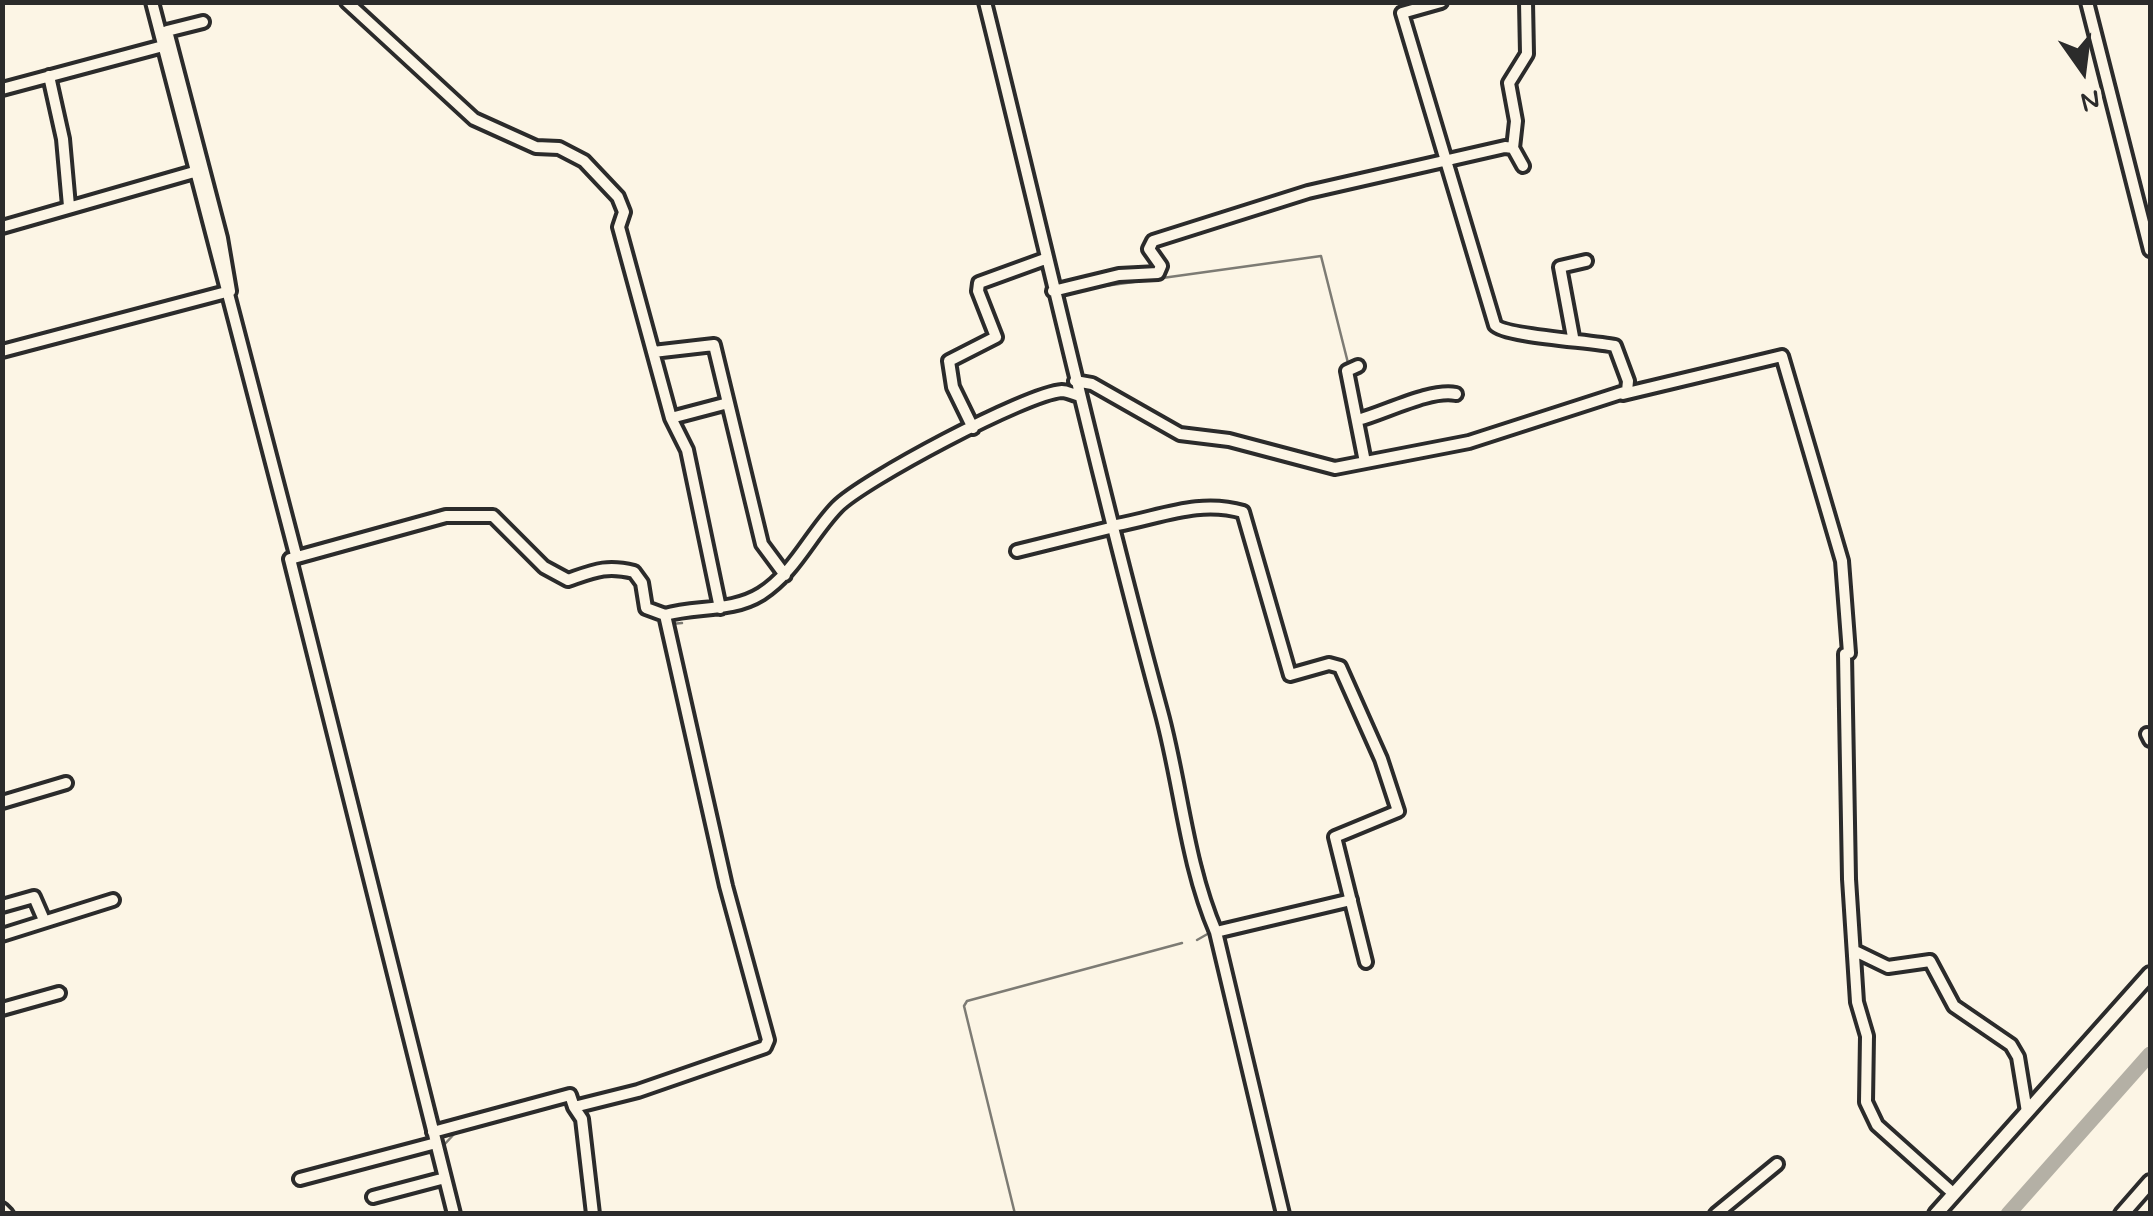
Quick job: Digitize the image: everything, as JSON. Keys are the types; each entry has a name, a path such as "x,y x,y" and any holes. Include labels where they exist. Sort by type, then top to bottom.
{"street":[{"path":"152,2 225,293 234,310 454,1214"},
{"path":"347,2 474,119 536,147 559,148 584,161 618,197 624,212 619,227 671,418 686,450 720,608"},
{"path":"985,2 1077,395 1162,712 1202,899 1216,932 1284,1214"},
{"path":"1441,2 1402,13 1447,160 1456,204 1498,330 1574,337 1620,351 1628,381 1627,391 1619,395"},
{"path":"1523,166 1513,148 1516,121 1509,83 1527,54 1526,2"},
{"path":"2088,2 2150,250"},
{"path":"2,351 225,293 232,287 167,31 203,22"},
{"path":"2,89 162,46"},
{"path":"49,76 63,140 69,206"},
{"path":"1053,291 1119,275 1158,273 1161,266 1148,249 1153,241 1256,206 1513,148"},
{"path":"2,226 194,172"},
{"path":"974,428 953,387 949,361 996,337 979,283 1045,259"},
{"path":"1574,337 1560,267 1586,261"},
{"path":"653,352 711,342 762,544 785,575"},
{"path":"1075,382 1092,384 1180,434 1229,440 1335,468 1470,442 1619,395 1782,356 1842,560 1850,653 1845,654 1847,826 1857,1002 1867,1036 1866,1102 1870,1114 1954,1194"},
{"path":"1358,366 1346,371 1365,462"},
{"path":"293,557 446,516 493,516 554,576 568,580 588,570 610,566 634,572 642,583 646,608 664,615 720,608 757,596 785,575 838,505 882,474 974,428 1062,391 1077,395"},
{"path":"1358,420 1407,406 1432,393 1456,394"},
{"path":"671,418 728,403"},
{"path":"1018,551 1203,506 1218,504 1243,512 1290,675 1330,664 1340,668 1388,775 1398,811 1336,834 1366,962"},
{"path":"574,1107 678,1078 765,1047 768,1040 726,886 664,615"},
{"path":"2,802 66,783"},
{"path":"2,906 34,898 44,920"},
{"path":"2,934 113,900"},
{"path":"1216,932 1352,900"},
{"path":"1855,950 1888,966 1930,960 1954,1006 2011,1045 2018,1057 2028,1112"},
{"path":"1936,1214 2150,974"},
{"path":"2,1009 59,993"},
{"path":"300,1179 570,1095 582,1119 594,1214"},
{"path":"1716,1214 1777,1164"},
{"path":"373,1197 445,1178"},
{"path":"2122,1214 2150,1182"}],"waterway":[{"path":"1083,289 1321,256 1348,363"},
{"path":"1053,309 1071,380"},
{"path":"1353,378 1361,411"},
{"path":"671,624 682,623"},
{"path":"1187,808 1215,916"},
{"path":"1197,940 1211,932"},
{"path":"1015,1214 964,1006 967,1001 1182,943"},
{"path":"394,953 438,1125"},
{"path":"694,1067 729,1054"},
{"path":"2008,1214 2150,1054"},
{"path":"574,1101 591,1098"},
{"path":"443,1146 456,1132 567,1103"},
{"path":"440,1132 460,1214"}]}
